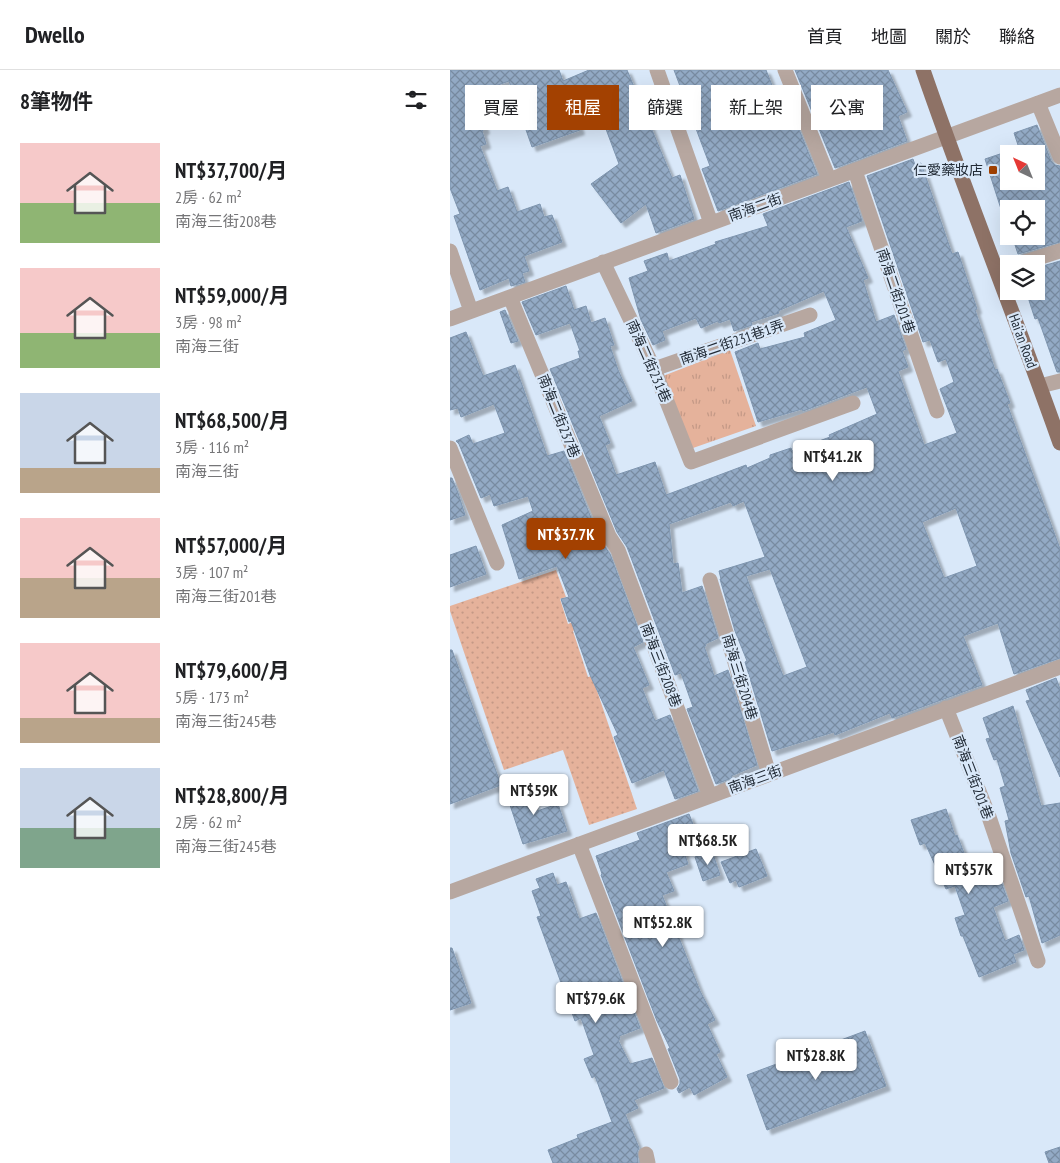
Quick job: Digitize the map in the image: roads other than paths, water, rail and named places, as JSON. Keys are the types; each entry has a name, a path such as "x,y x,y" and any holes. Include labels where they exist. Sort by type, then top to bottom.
{"main road":[{"name":"Hai'an Road","path":"923,70 946,136 1000,262"},
{"name":"Hai'an Road","path":"1013,300 1060,443"}],"street":[{"path":"657,70 711,223"},
{"path":"785,70 829,180"},
{"name":"南海二街","path":"450,319 1060,95"},
{"path":"1038,102 1060,157"},
{"name":"南海二街201巷","path":"855,171 937,411"},
{"path":"450,251 471,311"},
{"path":"1045,256 1060,251"},
{"name":"南海二街231巷","path":"603,262 654,369 691,462 853,404"},
{"name":"南海二街237巷","path":"510,297 609,536"},
{"name":"南海二街231巷1弄","path":"654,369 810,315"},
{"path":"1040,386 1060,381"},
{"path":"450,448 497,563"},
{"name":"南海三街208巷","path":"609,536 618,550 710,796"},
{"name":"南海三街204巷","path":"710,580 769,774"},
{"name":"南海三街","path":"450,892 1060,667"},
{"name":"南海三街201巷","path":"946,708 988,814 1038,961"},
{"path":"579,844 671,1082"}],"place":[{"name":"仁愛藥妝店","path":"993,170"}]}
